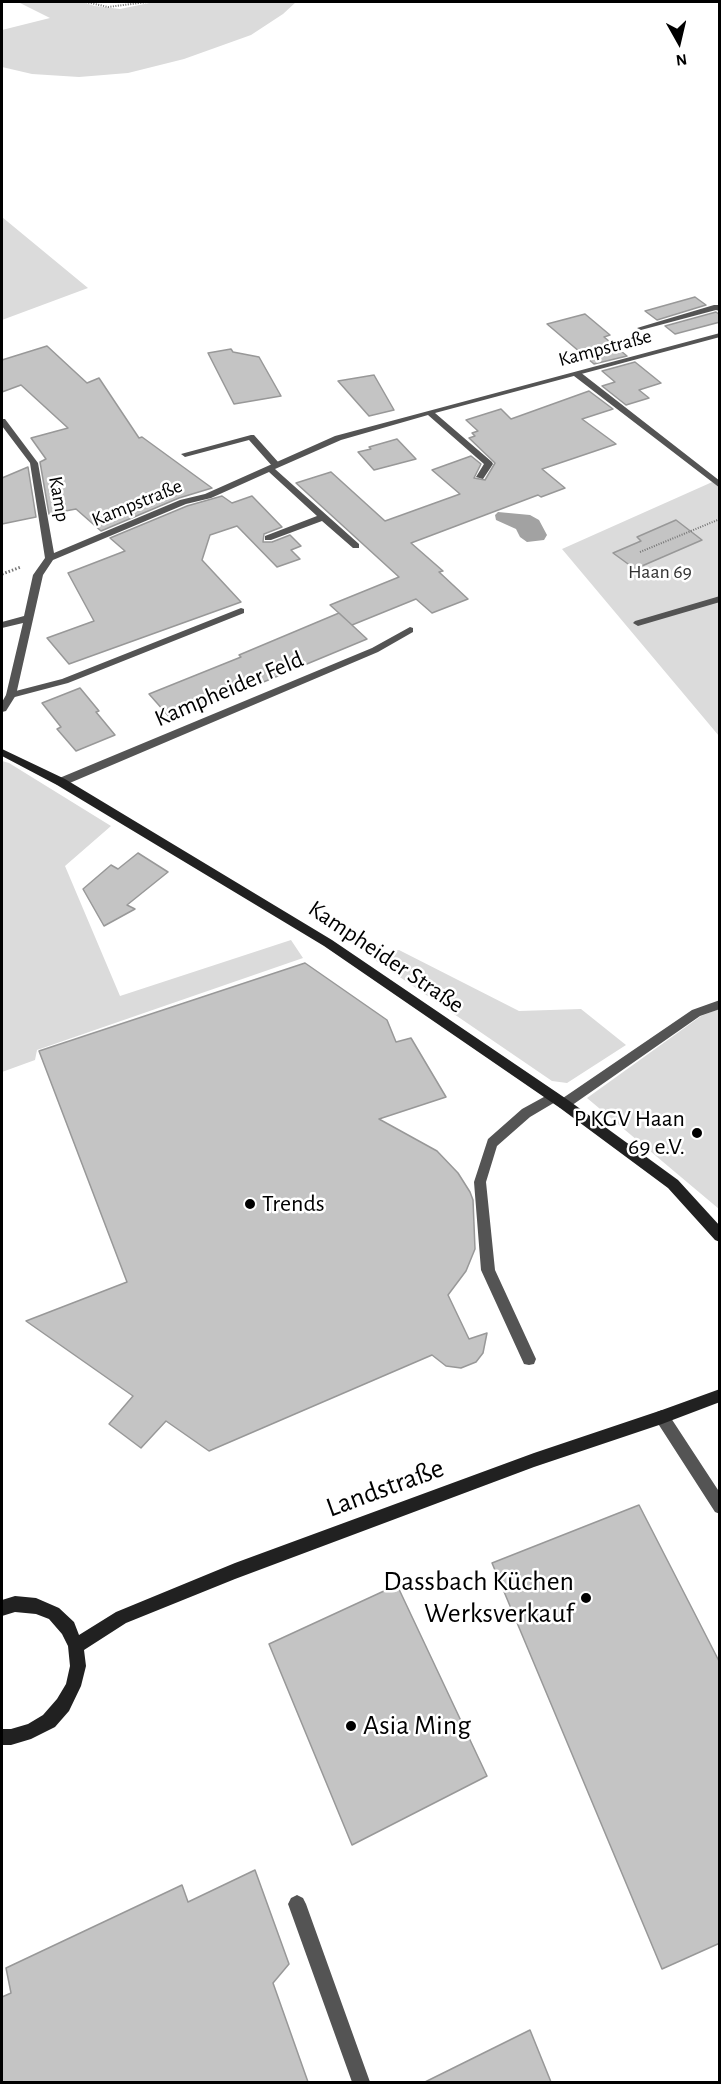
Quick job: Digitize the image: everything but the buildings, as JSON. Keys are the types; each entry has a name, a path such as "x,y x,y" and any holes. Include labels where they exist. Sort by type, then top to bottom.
{"street":[{"path":"641,328 720,309"},
{"name":"Kampstraße","path":"50,558 183,502 208,496 338,438 720,335"},
{"path":"577,374 720,486"},
{"path":"429,412 489,464 480,477"},
{"name":"Kamp","path":"2,420 34,463 50,558"},
{"path":"185,454 251,437 273,467 322,517 357,546"},
{"path":"267,538 322,517"},
{"path":"2,709 11,695 38,575 50,558"},
{"path":"638,623 720,599"},
{"path":"11,695 65,681 241,611"},
{"path":"2,626 29,618"},
{"name":"Kampheider Feld","path":"62,782 375,650 410,630"},
{"name":"Kampheider Straße","path":"2,752 62,782 328,943 558,1101 673,1184 720,1236"},
{"path":"529,1359 488,1270 480,1182 492,1143 526,1113 558,1101 696,1013 720,1004"},
{"name":"Landstraße","path":"76,1646 121,1617 235,1571 534,1460 720,1395"},
{"path":"662,1417 720,1507"},
{"path":"2,1608 15,1604 36,1606 54,1613 68,1628 76,1646 78,1666 73,1686 63,1705 49,1721 31,1731 11,1737 2,1737"},
{"path":"297,1904 361,2082"}],"path":[{"path":"86,2 108,7 147,2"},
{"path":"640,552 720,519"}],"green space":[{"path":"18,2 82,2 120,9 154,2 296,2 283,14 251,35 184,59 128,73 79,77 32,74 2,67 2,30 50,18"},
{"path":"2,217 88,288 2,320"},
{"name":"Haan 69","path":"719,479 719,736 562,549"},
{"path":"2,761 9,763 111,826 65,866 120,996 291,940 303,958 37,1050 35,1060 2,1072"},
{"path":"399,950 519,1011 581,1009 626,1045 567,1083 552,1081 369,956"},
{"path":"720,1009 719,1209 587,1098 701,1016"}],"shaded area":[{"path":"498,512 530,515 539,520 547,535 544,540 527,542 520,537 516,529 496,520 495,515"}],"place":[{"name":"P KGV Haan 69 e.V.","path":"697,1133"},
{"name":"Trends","path":"250,1204"},
{"name":"Dassbach Küchen Werksverkauf","path":"586,1598"},
{"name":"Asia Ming","path":"351,1726"}]}
